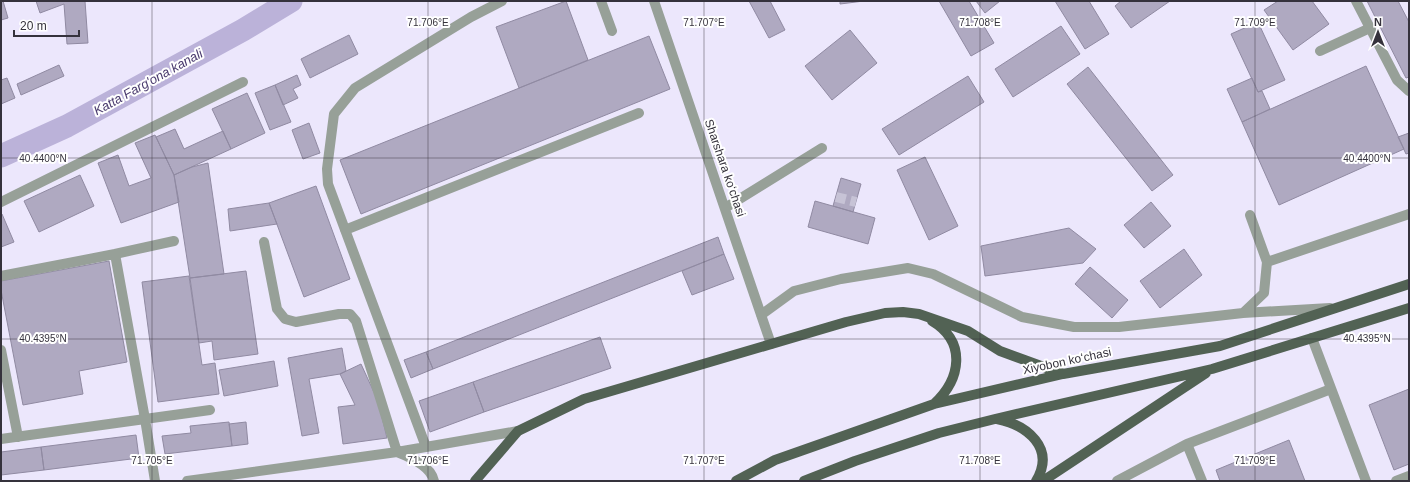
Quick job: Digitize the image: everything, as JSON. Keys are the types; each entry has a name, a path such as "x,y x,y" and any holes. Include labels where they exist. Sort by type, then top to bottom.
{"main road":[{"name":"Xiyobon koʻchasi","path":"736,481 775,460 934,404 1063,374 1220,346 1409,284"},
{"path":"804,481 855,461 939,433 1212,369 1409,308"},
{"path":"475,481 518,430 584,400 846,322 885,313 903,312 919,314 968,331 1000,352 1063,374"},
{"path":"919,314 936,324 949,335 954,347 956,359 955,372 944,395 934,404"},
{"path":"1043,481 1212,369"},
{"path":"995,419 1021,427 1040,445 1042,466 1036,481"}],"street":[{"path":"426,447 328,184 327,169 334,114 355,88 471,17 502,1"},
{"path":"601,1 612,31"},
{"name":"Sharshara koʻchasi","path":"654,1 771,344"},
{"path":"1356,1 1397,80 1409,91"},
{"path":"1320,51 1370,28"},
{"path":"1,202 243,82"},
{"path":"345,230 639,113"},
{"path":"725,208 822,148"},
{"path":"1267,262 1409,214"},
{"path":"1243,312 1264,293 1267,262 1250,215"},
{"path":"1,276 174,241"},
{"path":"264,242 277,308 285,319 296,322 339,314 350,314 356,321 397,452"},
{"path":"115,254 155,481"},
{"path":"761,315 794,291 841,279 908,268 933,274 1022,317 1074,327 1119,327 1243,312 1336,308"},
{"path":"1312,338 1366,481"},
{"path":"1,350 18,437"},
{"path":"1117,481 1187,444 1331,389"},
{"path":"1,439 210,410"},
{"path":"187,481 397,452 518,430"},
{"path":"1187,444 1202,481"},
{"path":"397,452 417,460 433,476 434,481"},
{"path":"1396,481 1409,476"}],"building":[{"path":"1,1 3,1 8,18 1,20"},
{"path":"36,1 85,1 88,43 67,44 64,4 40,13"},
{"path":"566,1 588,60 519,88 496,27"},
{"path":"749,1 770,1 785,30 769,38"},
{"path":"840,1 864,1 840,4"},
{"path":"939,1 969,1 994,43 971,56"},
{"path":"976,1 1000,1 985,13"},
{"path":"1055,1 1089,1 1109,34 1085,49"},
{"path":"1121,1 1170,1 1131,28 1115,6"},
{"path":"1278,1 1312,1 1329,24 1293,50 1264,10"},
{"path":"1367,1 1398,1 1409,22 1409,77 1406,78"},
{"path":"1258,22 1285,80 1258,92 1231,34"},
{"path":"1061,26 1080,54 1013,97 995,69"},
{"path":"850,30 877,63 832,100 805,66"},
{"path":"349,35 358,54 310,78 301,59"},
{"path":"649,36 670,89 361,214 340,160"},
{"path":"59,65 64,76 21,95 17,84"},
{"path":"1366,66 1404,149 1279,205 1242,122"},
{"path":"1088,67 1173,175 1152,191 1067,84"},
{"path":"297,75 301,85 293,89 298,98 283,105 275,85"},
{"path":"968,76 984,102 899,155 882,129"},
{"path":"7,78 15,98 1,104 1,80"},
{"path":"1252,78 1258,92 1262,91 1270,109 1242,122 1227,89"},
{"path":"275,85 291,122 270,130 255,93"},
{"path":"247,93 265,133 231,149 212,109"},
{"path":"309,123 320,153 303,159 292,130"},
{"path":"175,129 184,149 223,131 231,149 174,175 156,137"},
{"path":"1409,133 1409,153 1406,154 1398,137"},
{"path":"155,135 174,175 179,202 121,223 98,163 118,155 129,186 151,178 135,143"},
{"path":"925,157 958,226 929,240 897,170"},
{"path":"208,163 224,274 190,278 174,175 192,167"},
{"path":"80,175 94,206 39,232 24,201"},
{"path":"841,178 861,184 853,212 833,206"},
{"path":"316,186 350,279 304,297 269,203"},
{"path":"815,201 875,218 868,244 808,227"},
{"path":"1151,202 1171,226 1144,248 1124,225"},
{"path":"269,203 277,224 230,231 228,209"},
{"path":"2,214 14,242 1,247 1,215"},
{"path":"1069,228 1096,249 1083,263 985,276 981,246"},
{"path":"718,237 724,254 433,369 426,352"},
{"path":"1184,249 1202,275 1160,308 1140,281"},
{"path":"724,254 734,279 692,295 682,271"},
{"path":"109,261 127,362 79,371 83,394 23,405 1,290 1,281"},
{"path":"1090,267 1128,300 1112,318 1075,284"},
{"path":"246,271 258,354 214,360 212,341 199,343 190,278"},
{"path":"189,276 202,365 215,363 219,394 158,402 142,282"},
{"path":"600,337 611,368 484,412 473,382"},
{"path":"342,348 346,371 340,374 309,379 319,433 302,436 288,358"},
{"path":"426,352 433,369 411,378 404,360"},
{"path":"274,361 278,386 224,396 219,370"},
{"path":"361,364 378,401 387,438 343,444 338,407 355,405 340,374"},
{"path":"473,382 484,412 430,432 419,401"},
{"path":"1409,389 1409,464 1394,470 1369,405"},
{"path":"229,422 232,446 165,454 162,436 191,433 190,426"},
{"path":"246,422 248,444 232,446 229,424"},
{"path":"136,435 139,458 44,470 41,447"},
{"path":"1289,440 1305,481 1220,481 1216,470"},
{"path":"41,447 44,470 1,475 1,452"}],"waterway":[{"name":"Katta Farg'ona kanali","path":"1,156 67,126 243,30 291,1"}],"tunnel":[{"path":"836,197 856,202"}]}
